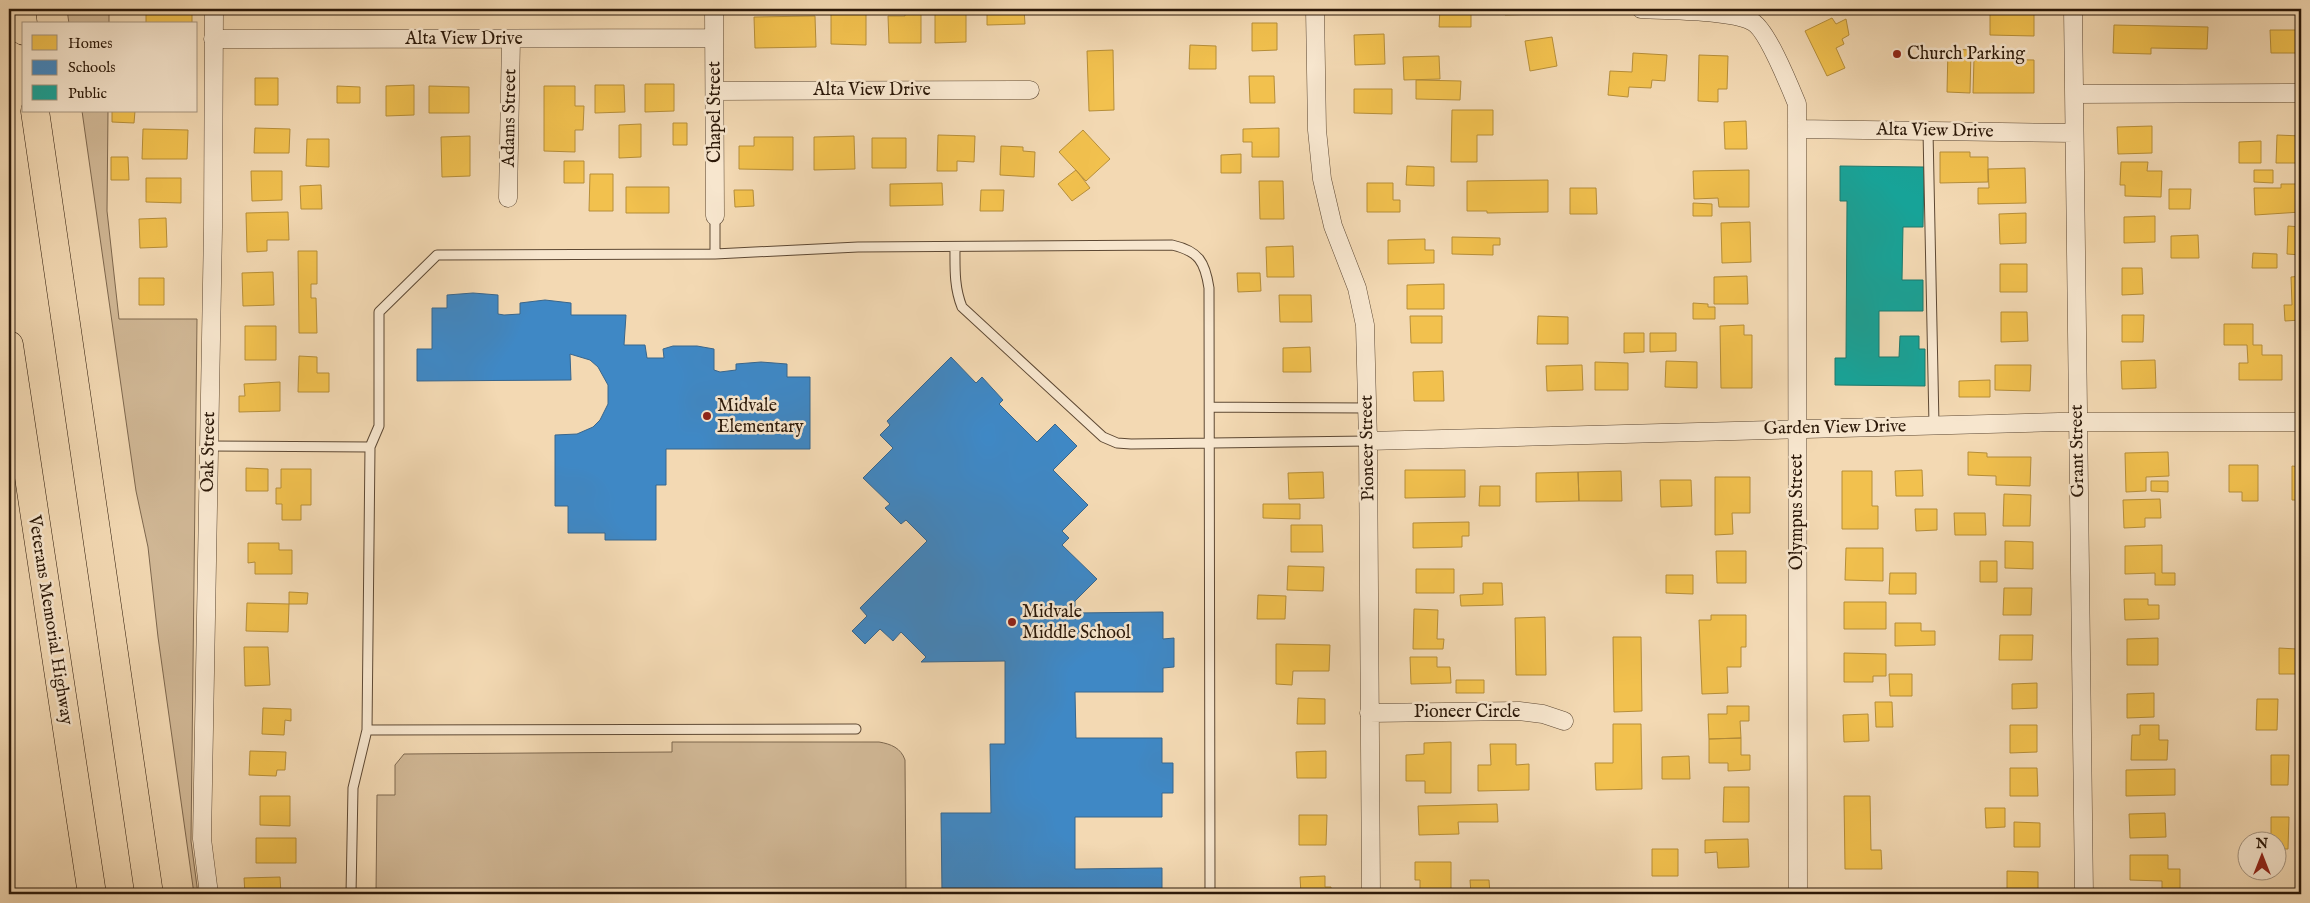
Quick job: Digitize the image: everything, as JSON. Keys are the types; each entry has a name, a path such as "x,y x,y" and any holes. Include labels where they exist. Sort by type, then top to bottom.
{"highway":[{"path":"20,9 22,22"},
{"path":"35,112 149,894"},
{"name":"Veterans Memorial Highway","path":"9,345 92,894"}],"street":[{"name":"Oak Street","path":"209,894 202,839 213,228 214,9"},
{"name":"Chapel Street","path":"714,9 715,216"},
{"name":"Pioneer Street","path":"1315,9 1317,130 1322,179 1333,226 1357,288 1365,326 1368,408 1371,894"},
{"name":"Olympus Street","path":"1641,9 1731,15 1753,21 1766,37 1797,104 1798,894"},
{"name":"Grant Street","path":"2073,9 2084,894"},
{"name":"Alta View Drive","path":"214,39 714,38"},
{"name":"Adams Street","path":"508,198 511,39"},
{"name":"Alta View Drive","path":"715,91 1030,90"},
{"path":"2074,94 2301,93"},
{"name":"Alta View Drive","path":"1797,129 2074,132"},
{"name":"Garden View Drive","path":"1368,441 2078,422 2301,422"},
{"name":"Pioneer Circle","path":"1369,712 1519,711 1543,714 1564,721"}],"lane":[{"path":"1928,131 1934,425"},
{"path":"715,216 715,254"},
{"path":"351,894 353,788 367,730 370,447 379,426 379,312 437,255 715,254 858,247 1172,245 1188,248 1200,258 1208,280 1210,407 1210,894"},
{"path":"955,247 955,279 962,307 1103,437 1117,443 1131,444 1368,441"},
{"path":"1210,407 1368,408"},
{"path":"209,446 370,447"},
{"path":"367,730 856,730"}],"shaded area":[{"path":"67,9 109,9 109,22 69,22"},
{"path":"82,112 108,112 107,211 119,319 197,319 191,841 198,894 194,894 158,637 148,547 136,491"},
{"path":"672,742 879,742 895,747 901,752 905,760 906,894 376,894 377,795 395,795 395,765 404,754 672,752"}],"building: Homes":[{"path":"146,9 192,9 192,22 146,22"},
{"path":"905,9 921,9 921,43 889,43 888,16 905,16"},
{"path":"987,9 1024,9 1025,24 987,25"},
{"path":"1440,9 1471,9 1471,27 1439,27"},
{"path":"1505,9 1542,9 1542,14 1505,15"},
{"path":"1950,9 1973,9 1973,14 1950,14"},
{"path":"1990,9 2034,9 2034,36 1990,35"},
{"path":"2127,9 2146,9 2146,12 2127,13"},
{"path":"831,11 866,11 866,45 831,44"},
{"path":"966,12 966,42 935,43 935,13"},
{"path":"815,16 816,47 755,48 754,17"},
{"path":"1832,18 1836,24 1846,19 1849,35 1842,39 1844,44 1836,48 1845,68 1827,76 1805,31"},
{"path":"1252,23 1277,23 1277,50 1252,51"},
{"path":"2114,25 2208,27 2207,49 2151,48 2151,54 2113,53"},
{"path":"2270,30 2296,30 2297,53 2271,53"},
{"path":"1384,34 1385,64 1355,65 1354,35"},
{"path":"1552,37 1557,66 1530,71 1525,41"},
{"path":"1190,45 1216,46 1216,69 1189,69"},
{"path":"1948,49 1971,50 1970,93 1947,92"},
{"path":"1113,50 1114,110 1089,111 1087,51"},
{"path":"1633,53 1667,55 1665,81 1652,80 1651,88 1629,87 1628,97 1608,95 1610,71 1632,72"},
{"path":"1699,55 1728,56 1727,89 1718,89 1718,102 1698,101"},
{"path":"1439,56 1440,79 1404,80 1403,57"},
{"path":"1974,59 2034,60 2034,93 1973,93"},
{"path":"1249,76 1274,76 1275,103 1250,103"},
{"path":"255,78 278,78 278,105 255,105"},
{"path":"1416,80 1461,81 1460,100 1416,99"},
{"path":"645,84 674,84 674,111 645,112"},
{"path":"414,85 414,115 386,116 386,86"},
{"path":"595,85 624,85 625,112 595,113"},
{"path":"337,86 360,87 360,103 337,103"},
{"path":"429,86 469,87 469,113 429,113"},
{"path":"544,86 575,86 575,106 584,106 583,130 575,130 575,152 544,151"},
{"path":"1354,89 1392,89 1392,114 1354,113"},
{"path":"1452,110 1493,110 1493,135 1477,135 1477,162 1451,162"},
{"path":"112,112 135,112 134,123 112,122"},
{"path":"1746,121 1747,149 1725,149 1724,122"},
{"path":"673,123 687,123 687,145 673,145"},
{"path":"641,124 641,157 619,158 619,125"},
{"path":"2152,126 2152,153 2118,154 2117,127"},
{"path":"255,128 290,129 289,153 254,153"},
{"path":"1279,128 1279,157 1252,157 1252,142 1243,142 1243,129"},
{"path":"143,129 188,130 187,159 142,159"},
{"path":"1083,130 1110,159 1086,181 1059,152"},
{"path":"938,135 975,136 974,162 957,161 957,171 937,171"},
{"path":"2277,135 2301,136 2301,163 2276,163"},
{"path":"470,136 470,176 442,177 441,137"},
{"path":"854,136 855,169 814,170 814,137"},
{"path":"754,137 793,137 793,170 739,169 739,146 754,146"},
{"path":"872,138 906,138 906,168 872,168"},
{"path":"307,139 329,139 329,167 306,166"},
{"path":"2261,141 2261,163 2239,163 2239,142"},
{"path":"1001,146 1023,147 1023,151 1035,152 1034,177 1000,175"},
{"path":"1940,152 1970,152 1970,157 1988,157 1988,182 1940,183"},
{"path":"1241,154 1241,173 1221,173 1221,155"},
{"path":"111,157 128,157 129,180 111,180"},
{"path":"564,161 584,161 584,183 564,183"},
{"path":"2121,162 2148,162 2147,171 2162,171 2161,197 2125,196 2125,185 2120,185"},
{"path":"1407,166 1434,167 1434,186 1406,185"},
{"path":"2025,168 2026,203 1978,204 1978,188 1989,188 1988,169"},
{"path":"1076,170 1090,188 1072,201 1058,184"},
{"path":"1749,170 1749,207 1719,207 1718,198 1694,199 1693,171"},
{"path":"2254,170 2273,170 2273,183 2254,182"},
{"path":"251,171 282,171 282,200 252,201"},
{"path":"590,174 613,174 613,211 589,211"},
{"path":"146,178 181,178 181,203 146,202"},
{"path":"1548,180 1548,212 1487,213 1487,211 1467,211 1467,181"},
{"path":"1259,181 1283,181 1284,219 1260,219"},
{"path":"942,183 943,205 890,206 890,184"},
{"path":"1367,183 1393,183 1393,200 1400,200 1400,212 1367,212"},
{"path":"2281,184 2301,184 2301,212 2255,215 2254,188 2281,188"},
{"path":"321,185 322,209 301,209 300,186"},
{"path":"626,187 669,187 669,213 626,213"},
{"path":"1570,188 1596,188 1597,214 1570,214"},
{"path":"2169,189 2191,189 2190,209 2169,209"},
{"path":"734,190 753,190 754,206 735,207"},
{"path":"981,190 1004,190 1003,211 980,211"},
{"path":"1693,203 1712,204 1712,216 1693,216"},
{"path":"288,212 289,240 267,240 267,251 247,252 246,213"},
{"path":"2026,213 2026,243 2000,244 1999,214"},
{"path":"2155,216 2155,242 2124,243 2124,217"},
{"path":"166,218 167,247 140,248 139,219"},
{"path":"1750,222 1751,262 1722,263 1721,223"},
{"path":"2288,226 2301,227 2301,255 2287,254"},
{"path":"2198,235 2199,258 2171,258 2171,236"},
{"path":"1452,237 1500,238 1500,245 1493,245 1493,255 1452,254"},
{"path":"1425,239 1425,250 1434,250 1434,263 1388,264 1388,240"},
{"path":"1293,246 1294,277 1267,277 1266,247"},
{"path":"298,251 317,251 317,284 311,284 311,298 316,298 317,333 299,333"},
{"path":"2253,253 2277,254 2277,268 2252,268"},
{"path":"2000,264 2027,264 2027,292 2000,292"},
{"path":"2122,268 2142,268 2143,294 2122,295"},
{"path":"273,272 274,305 243,306 242,273"},
{"path":"1237,273 1260,273 1261,291 1238,292"},
{"path":"1747,276 1748,304 1714,304 1714,277"},
{"path":"2301,276 2301,320 2285,321 2284,305 2292,305 2291,277"},
{"path":"139,278 164,278 164,305 139,305"},
{"path":"1444,284 1444,309 1407,309 1407,285"},
{"path":"1279,295 1311,295 1312,322 1280,322"},
{"path":"1693,303 1708,304 1708,307 1715,307 1715,319 1693,319"},
{"path":"2001,312 2027,312 2028,341 2001,342"},
{"path":"2122,315 2144,315 2143,342 2122,342"},
{"path":"1410,316 1442,316 1442,343 1411,343"},
{"path":"1538,316 1568,317 1568,344 1537,344"},
{"path":"2224,324 2253,324 2253,345 2262,345 2262,355 2282,355 2282,380 2239,380 2239,363 2248,363 2247,345 2224,345"},
{"path":"1744,325 1744,335 1752,335 1752,388 1721,388 1720,326"},
{"path":"245,326 276,326 276,360 245,360"},
{"path":"1624,333 1644,333 1644,352 1624,353"},
{"path":"1650,333 1676,333 1676,351 1650,352"},
{"path":"1310,347 1311,372 1283,372 1283,348"},
{"path":"299,356 317,357 317,373 329,373 329,392 298,392"},
{"path":"2155,360 2156,388 2122,389 2121,361"},
{"path":"1666,361 1697,362 1697,388 1665,387"},
{"path":"1595,362 1628,363 1628,390 1595,390"},
{"path":"1582,365 1583,390 1547,391 1546,366"},
{"path":"1995,365 2031,365 2030,391 1995,390"},
{"path":"1443,371 1444,401 1414,401 1413,372"},
{"path":"1990,380 1990,397 1959,397 1959,381"},
{"path":"280,382 280,411 239,412 239,396 245,396 244,384"},
{"path":"1968,452 1987,453 1987,457 2031,457 2030,486 1996,485 1996,476 1968,475"},
{"path":"2168,452 2169,476 2146,477 2146,491 2126,492 2125,453"},
{"path":"2229,465 2258,465 2258,501 2242,501 2242,492 2229,492"},
{"path":"2292,466 2301,467 2301,500 2292,500"},
{"path":"246,468 268,469 268,491 246,491"},
{"path":"281,469 311,469 311,505 301,505 301,520 282,520 282,504 276,504 276,488 281,488"},
{"path":"1405,470 1465,470 1465,497 1405,498"},
{"path":"1922,470 1923,496 1896,496 1895,471"},
{"path":"1621,471 1622,501 1579,501 1578,472"},
{"path":"1842,471 1872,471 1872,506 1878,506 1878,529 1842,529"},
{"path":"1323,472 1324,498 1289,499 1288,473"},
{"path":"1578,472 1579,501 1536,502 1536,473"},
{"path":"1715,477 1750,477 1750,513 1732,513 1733,534 1715,535"},
{"path":"1660,480 1691,480 1692,506 1661,507"},
{"path":"2151,481 2168,481 2168,492 2151,491"},
{"path":"1480,486 1500,486 1500,506 1479,506"},
{"path":"2004,494 2031,495 2030,526 2003,526"},
{"path":"2160,499 2161,518 2145,518 2145,527 2124,528 2123,500"},
{"path":"1263,504 1300,504 1300,519 1263,518"},
{"path":"1915,509 1937,509 1937,530 1916,531"},
{"path":"1954,513 1985,513 1986,535 1955,535"},
{"path":"1469,522 1469,536 1462,536 1462,547 1413,548 1413,523"},
{"path":"1291,525 1322,525 1323,552 1291,552"},
{"path":"2005,541 2033,542 2033,569 2005,568"},
{"path":"248,543 279,543 279,550 292,550 292,574 255,574 255,562 248,563"},
{"path":"2162,545 2162,573 2175,573 2175,585 2155,585 2155,573 2125,574 2125,546"},
{"path":"1846,548 1883,548 1883,581 1845,580"},
{"path":"1716,551 1746,551 1746,583 1717,583"},
{"path":"1980,561 1997,561 1997,582 1980,582"},
{"path":"1288,566 1324,567 1323,591 1287,590"},
{"path":"1416,569 1454,569 1454,593 1416,593"},
{"path":"1890,573 1916,573 1916,594 1889,594"},
{"path":"1666,575 1693,575 1693,594 1666,593"},
{"path":"1483,583 1502,583 1503,605 1461,606 1460,595 1483,594"},
{"path":"2004,588 2032,588 2031,615 2003,615"},
{"path":"289,592 308,593 307,604 289,604"},
{"path":"1258,595 1286,596 1285,619 1257,619"},
{"path":"2124,599 2148,599 2148,605 2159,605 2159,619 2125,620"},
{"path":"1844,602 1886,602 1886,629 1844,629"},
{"path":"247,603 289,604 288,632 246,631"},
{"path":"1414,609 1438,610 1437,639 1444,639 1443,649 1413,649"},
{"path":"1711,615 1746,615 1746,647 1741,647 1741,667 1727,667 1728,693 1702,694 1699,620 1711,620"},
{"path":"1545,617 1546,675 1516,675 1515,618"},
{"path":"1895,623 1921,623 1921,631 1935,631 1935,645 1895,646"},
{"path":"2000,635 2033,635 2032,660 1999,660"},
{"path":"1613,637 1641,637 1642,711 1614,712"},
{"path":"2158,638 2158,665 2127,665 2127,639"},
{"path":"1276,644 1330,645 1329,671 1293,671 1292,685 1276,684"},
{"path":"244,647 268,647 270,685 245,686"},
{"path":"2279,648 2297,649 2296,674 2279,674"},
{"path":"1844,653 1886,654 1886,676 1873,676 1873,682 1844,682"},
{"path":"1410,657 1437,657 1437,667 1450,667 1451,683 1411,684"},
{"path":"1889,674 1912,674 1912,696 1890,696"},
{"path":"1456,680 1484,680 1484,693 1456,693"},
{"path":"2037,683 2037,708 2012,709 2012,684"},
{"path":"2154,693 2154,717 2127,718 2127,694"},
{"path":"1298,698 1325,699 1325,724 1297,724"},
{"path":"2257,699 2278,699 2277,730 2256,730"},
{"path":"1875,702 1892,702 1893,727 1876,727"},
{"path":"1727,706 1749,706 1749,721 1740,721 1741,738 1709,739 1708,714 1727,714"},
{"path":"263,708 291,709 291,721 285,720 284,735 262,734"},
{"path":"1868,714 1869,741 1844,742 1843,715"},
{"path":"1613,724 1641,724 1642,789 1596,790 1595,763 1613,763"},
{"path":"2010,725 2037,725 2037,752 2010,753"},
{"path":"2140,725 2159,725 2159,740 2168,740 2167,760 2131,760 2132,735 2140,735"},
{"path":"1741,738 1741,755 1750,755 1750,770 1728,771 1728,763 1709,763 1709,739"},
{"path":"1451,742 1451,793 1425,793 1425,781 1406,781 1406,755 1424,754 1424,743"},
{"path":"1490,744 1516,744 1516,765 1529,764 1529,790 1478,791 1478,765 1491,765"},
{"path":"250,751 286,752 285,770 277,770 276,776 249,775"},
{"path":"1326,751 1326,778 1297,778 1296,752"},
{"path":"2271,755 2289,755 2288,785 2271,785"},
{"path":"1689,756 1690,779 1662,779 1662,757"},
{"path":"2010,768 2037,768 2038,796 2010,796"},
{"path":"2175,769 2175,795 2126,796 2126,770"},
{"path":"1724,787 1749,787 1749,822 1723,822"},
{"path":"260,796 290,796 290,826 260,825"},
{"path":"1844,796 1870,796 1871,850 1881,850 1882,869 1845,869"},
{"path":"1497,804 1498,822 1458,822 1459,834 1419,835 1418,806"},
{"path":"1985,808 2005,808 2005,827 1986,828"},
{"path":"2165,813 2166,837 2130,838 2129,814"},
{"path":"1299,815 1327,815 1326,845 1299,845"},
{"path":"2271,817 2289,817 2288,849 2288,830 2271,830"},
{"path":"2014,822 2040,823 2040,847 2014,847"},
{"path":"256,838 296,838 296,863 256,863"},
{"path":"1748,839 1749,867 1718,868 1717,852 1705,853 1705,840"},
{"path":"1652,849 1678,849 1678,876 1652,876"},
{"path":"2130,855 2168,855 2168,869 2180,869 2180,889 2162,889 2162,881 2130,880"},
{"path":"1415,862 1451,862 1451,890 1420,889 1420,880 1415,880"},
{"path":"2007,871 2038,872 2038,894 2007,894"},
{"path":"1325,876 1325,887 1331,887 1331,894 1301,894 1300,877"},
{"path":"280,877 281,894 245,894 244,878"},
{"path":"1470,880 1489,880 1490,894 1471,894"}],"building: Schools":[{"name":"Midvale Elementary","path":"473,293 498,295 498,314 504,315 520,314 520,303 545,300 571,303 571,315 626,315 624,345 645,345 647,358 664,358 663,349 673,346 697,346 714,349 714,370 720,372 736,370 736,364 761,362 787,364 787,377 810,377 810,449 666,449 666,485 656,485 656,540 605,540 605,533 568,533 568,506 555,506 555,435 577,434 593,427 600,420 608,404 608,385 598,367 590,360 570,354 571,380 417,381 417,349 432,349 432,308 447,308 447,295"},
{"name":"Midvale Middle School","path":"951,357 976,383 982,377 1003,400 999,404 1037,442 1055,424 1077,446 1053,470 1088,505 1062,531 1069,538 1062,545 1097,579 1075,601 1075,613 1163,612 1163,639 1174,638 1174,667 1163,668 1163,692 1075,692 1076,738 1162,738 1162,763 1173,763 1173,793 1162,793 1162,817 1075,817 1075,869 1162,868 1162,894 942,894 941,813 991,813 990,744 1005,744 1005,661 921,662 926,657 901,632 893,641 880,629 865,644 852,631 867,616 860,608 927,541 906,520 901,524 885,508 890,504 863,478 893,448 880,435 890,425 887,421"}],"building: Public":[{"path":"1840,166 1924,167 1923,227 1903,227 1902,280 1923,280 1923,311 1879,311 1879,357 1899,357 1900,336 1919,336 1919,349 1925,349 1925,386 1835,385 1835,358 1846,358 1847,201 1840,201"}],"place":[{"name":"Church Parking","path":"1897,54"},
{"name":"Midvale Elementary","path":"707,416"},
{"name":"Midvale Middle School","path":"1012,622"}]}
